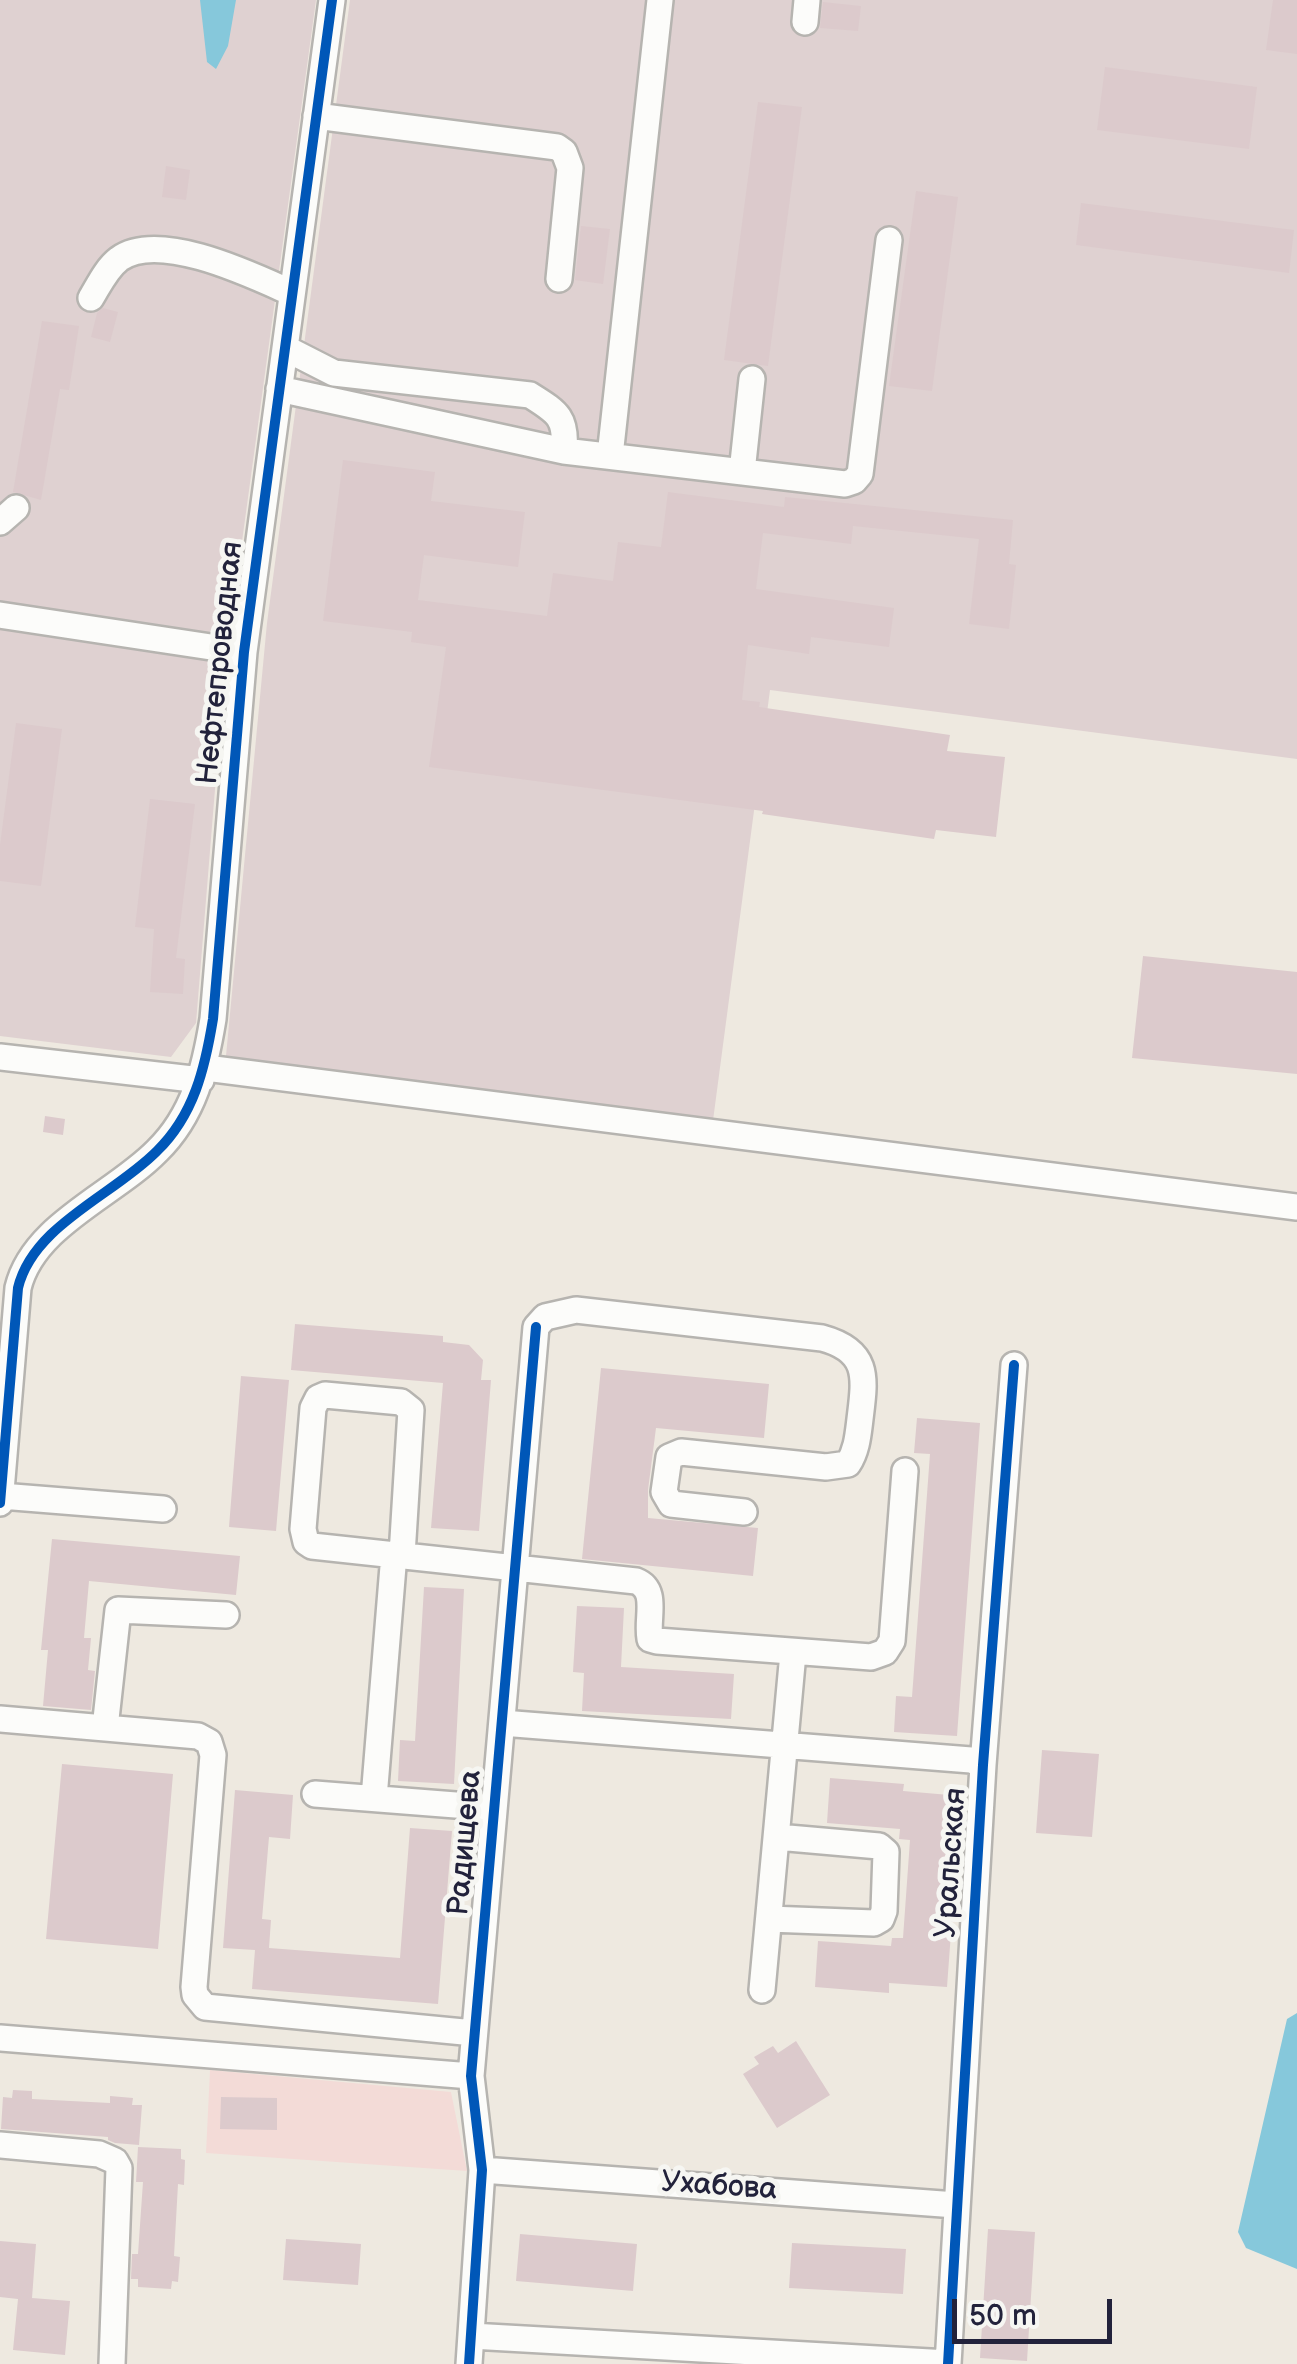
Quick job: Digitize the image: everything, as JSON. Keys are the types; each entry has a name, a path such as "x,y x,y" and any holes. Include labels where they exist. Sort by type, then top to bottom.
{"street":[{"name":"Нефтепроводная","path":"5,1390 18,1288 27,1260 47,1237 158,1150 188,1108 203,1074 213,1019 244,652 332,0"},
{"path":"610,456 660,0"},
{"path":"316,116 557,147 564,152 570,168 559,280"},
{"path":"279,388 564,451 845,484 860,474 889,240"},
{"path":"91,298 117,261 130,252 148,248 241,270 292,294"},
{"path":"285,348 334,374 530,396 554,410 566,428 564,451"},
{"path":"742,472 752,379"},
{"path":"0,615 244,652"},
{"path":"0,1056 203,1074 1297,1207"},
{"name":"Радищева","path":"468,2364 482,2170 471,2076 536,1327 546,1317 576,1310 822,1338 849,1350 858,1359 864,1378 857,1443 848,1464 826,1467 681,1452 669,1456 664,1492 671,1504 744,1512"},
{"name":"Уральская","path":"471,2336 948,2363 983,1765 1014,1365"},
{"path":"5,1390 0,1499 162,1509"},
{"path":"374,1798 398,1555 412,1410 400,1402 325,1395 318,1398 313,1408 304,1536 312,1546 398,1555 515,1568 644,1584 650,1593 650,1639 657,1641 871,1657 889,1647 905,1471"},
{"path":"105,1728 118,1610 226,1616"},
{"path":"762,1990 793,1653"},
{"path":"0,1719 205,1738 212,1748 194,1987 198,2002 204,2006 474,2033"},
{"path":"502,1723 971,1760 983,1765"},
{"path":"315,1794 494,1808"},
{"path":"769,1920 874,1923 884,1912 886,1852 879,1846 777,1837"},
{"path":"0,2038 471,2076"},
{"path":"0,2144 100,2154 115,2161 119,2168 112,2364"},
{"name":"Ухабова","path":"482,2170 956,2205"}],"shaded area":[{"path":"0,0 316,0 225,666 196,1023 171,1057 0,1036"},
{"path":"350,0 1297,0 1297,759 770,690 712,1128 224,1077 267,623"},
{"path":"210,2070 451,2092 467,2171 206,2153"}],"water":[{"path":"200,0 236,0 228,46 216,69 207,62"},
{"path":"1297,2013 1297,2269 1246,2248 1238,2232 1287,2019"}],"building":[{"path":"1273,0 1297,0 1297,54 1266,50"},
{"path":"823,2 861,6 858,31 820,28"},
{"path":"1105,67 1257,87 1249,149 1097,130"},
{"path":"758,102 802,107 768,366 724,360"},
{"path":"166,166 190,170 186,200 162,197"},
{"path":"916,191 958,197 932,391 889,386"},
{"path":"1081,203 1294,230 1289,273 1076,245"},
{"path":"581,226 610,229 603,284 575,280"},
{"path":"103,308 118,312 110,342 91,337 97,313"},
{"path":"42,321 79,326 69,390 60,389 41,500 13,492"},
{"path":"343,460 435,472 431,501 525,512 518,567 424,555 418,600 547,616 553,573 613,581 618,542 661,547 668,492 784,507 785,497 1013,520 1009,564 1016,565 1009,629 969,624 979,539 853,526 851,544 763,533 756,589 894,608 889,647 811,637 809,654 748,645 742,700 760,702 759,707 950,735 947,751 1005,757 996,837 936,830 934,839 762,814 763,811 429,767 446,647 411,642 412,632 323,621"},
{"path":"16,723 62,729 41,886 0,881 0,845"},
{"path":"150,799 195,804 176,958 185,959 183,994 150,992 154,929 135,927"},
{"path":"1143,956 1297,972 1297,1074 1132,1058"},
{"path":"45,1116 65,1119 63,1135 43,1132"},
{"path":"295,1324 443,1336 443,1342 469,1345 483,1360 481,1380 491,1380 479,1531 431,1528 443,1383 291,1370"},
{"path":"601,1368 769,1384 764,1438 656,1428 648,1490 648,1518 758,1528 753,1576 582,1559"},
{"path":"241,1376 289,1380 276,1531 229,1527"},
{"path":"917,1418 980,1423 957,1736 894,1732 896,1696 912,1697 930,1454 914,1453"},
{"path":"52,1539 240,1556 236,1595 89,1581 84,1638 91,1638 88,1670 95,1671 91,1710 43,1706 48,1650 41,1650"},
{"path":"424,1587 464,1589 454,1784 398,1781 400,1740 415,1741"},
{"path":"577,1606 624,1608 621,1667 734,1674 731,1719 582,1711 584,1673 573,1672"},
{"path":"1042,1750 1099,1754 1092,1837 1036,1833"},
{"path":"62,1764 173,1774 158,1949 46,1939"},
{"path":"830,1778 904,1784 903,1791 961,1796 947,1987 889,1983 889,1993 815,1987 818,1941 891,1946 892,1938 903,1938 910,1840 899,1839 900,1829 827,1823"},
{"path":"235,1790 293,1795 290,1839 269,1837 262,1919 271,1920 269,1948 400,1958 410,1828 452,1831 438,2004 252,1989 255,1950 223,1948"},
{"path":"796,2041 830,2095 777,2128 743,2074 759,2064 754,2057 773,2046 778,2053"},
{"path":"13,2090 32,2091 32,2099 110,2103 110,2096 133,2098 132,2105 142,2105 139,2145 115,2143 108,2137 1,2129 3,2097 12,2098"},
{"path":"221,2097 277,2098 277,2130 220,2129"},
{"path":"138,2147 181,2149 181,2159 185,2160 184,2185 178,2184 174,2256 180,2257 178,2282 172,2281 171,2289 138,2287 138,2279 131,2279 132,2254 138,2254 143,2182 136,2182"},
{"path":"988,2229 1035,2232 1027,2361 980,2358"},
{"path":"520,2234 637,2244 633,2291 516,2281"},
{"path":"286,2239 361,2244 358,2285 283,2280"},
{"path":"0,2241 36,2244 32,2298 70,2301 65,2355 13,2350 18,2299 0,2297"},
{"path":"792,2243 906,2249 903,2294 789,2288"}],"cycle path":[{"path":"0,1503 18,1288 27,1266 57,1229 139,1167 170,1137 189,1106 206,1055 213,1019 244,652 332,0"},
{"path":"469,2364 482,2170 471,2076 536,1327"},
{"path":"948,2364 983,1765 1014,1365"}]}
